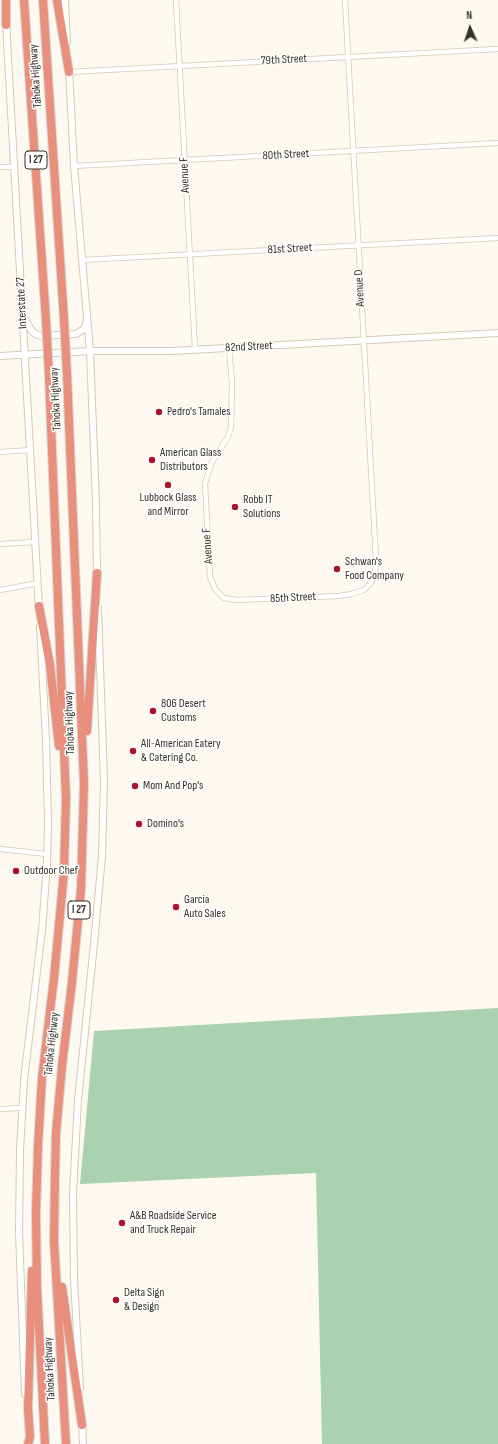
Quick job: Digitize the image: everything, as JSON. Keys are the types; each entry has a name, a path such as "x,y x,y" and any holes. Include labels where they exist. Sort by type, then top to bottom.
{"highway":[{"path":"5,0 6,25"},
{"name":"Tahoka Highway","path":"24,0 49,375 66,799 64,872 55,970 42,1078 38,1146 36,1218 37,1288 45,1444"},
{"name":"Tahoka Highway","path":"43,0 68,374 84,774 81,889 56,1140 54,1233 66,1444"},
{"path":"57,0 69,72"},
{"path":"84,774 97,573"},
{"path":"39,606 50,665 60,755 65,777"},
{"path":"28,1444 30,1437 28,1408 31,1288 36,1218"},
{"path":"54,1233 82,1425"}],"main road":[{"path":"65,0 74,166 90,351 104,781 103,828 95,937 78,1100 73,1194 74,1278 83,1444"},
{"name":"Interstate 27","path":"6,25 39,606"},
{"path":"23,317 35,334 42,336 72,335 80,332 84,329 88,318"},
{"name":"82nd Street","path":"0,356 90,351 195,350 498,333"},
{"name":"Tahoka Highway","path":"28,1444 19,1232 20,1150 22,1108 42,930 48,824 46,739 39,606"}],"street":[{"name":"Avenue F","path":"176,0 195,350"},
{"name":"Avenue D","path":"345,0 363,341 373,496 376,560 375,576"},
{"name":"79th Street","path":"69,72 498,49"},
{"name":"80th Street","path":"74,166 498,143"},
{"path":"0,167 14,167"},
{"name":"81st Street","path":"82,260 498,238"},
{"name":"Avenue F","path":"212,582 210,577 205,483 212,462 228,436 231,427 232,382 229,348"},
{"path":"0,452 31,450"},
{"path":"0,544 35,542"},
{"name":"85th Street","path":"212,582 215,589 224,598 236,600 351,594 364,590 375,576"},
{"path":"0,590 38,584"},
{"path":"0,849 47,854"},
{"path":"0,1109 22,1108"}],"green space":[{"path":"498,1008 498,1444 322,1444 316,1173 80,1184 94,1031"}],"place":[{"name":"Pedro's Tamales","path":"159,412"},
{"name":"American Glass Distributors","path":"152,460"},
{"name":"Lubbock Glass and Mirror","path":"168,485"},
{"name":"Robb IT Solutions","path":"235,507"},
{"name":"Schwan's Food Company","path":"337,569"},
{"name":"806 Desert Customs","path":"153,711"},
{"name":"All-American Eatery & Catering Co.","path":"133,751"},
{"name":"Mom And Pop's","path":"135,786"},
{"name":"Domino's","path":"139,824"},
{"name":"Outdoor Chef","path":"16,871"},
{"name":"Garcia Auto Sales","path":"176,907"},
{"name":"A&B Roadside Service and Truck Repair","path":"122,1223"},
{"name":"Delta Sign & Design","path":"116,1300"}]}
